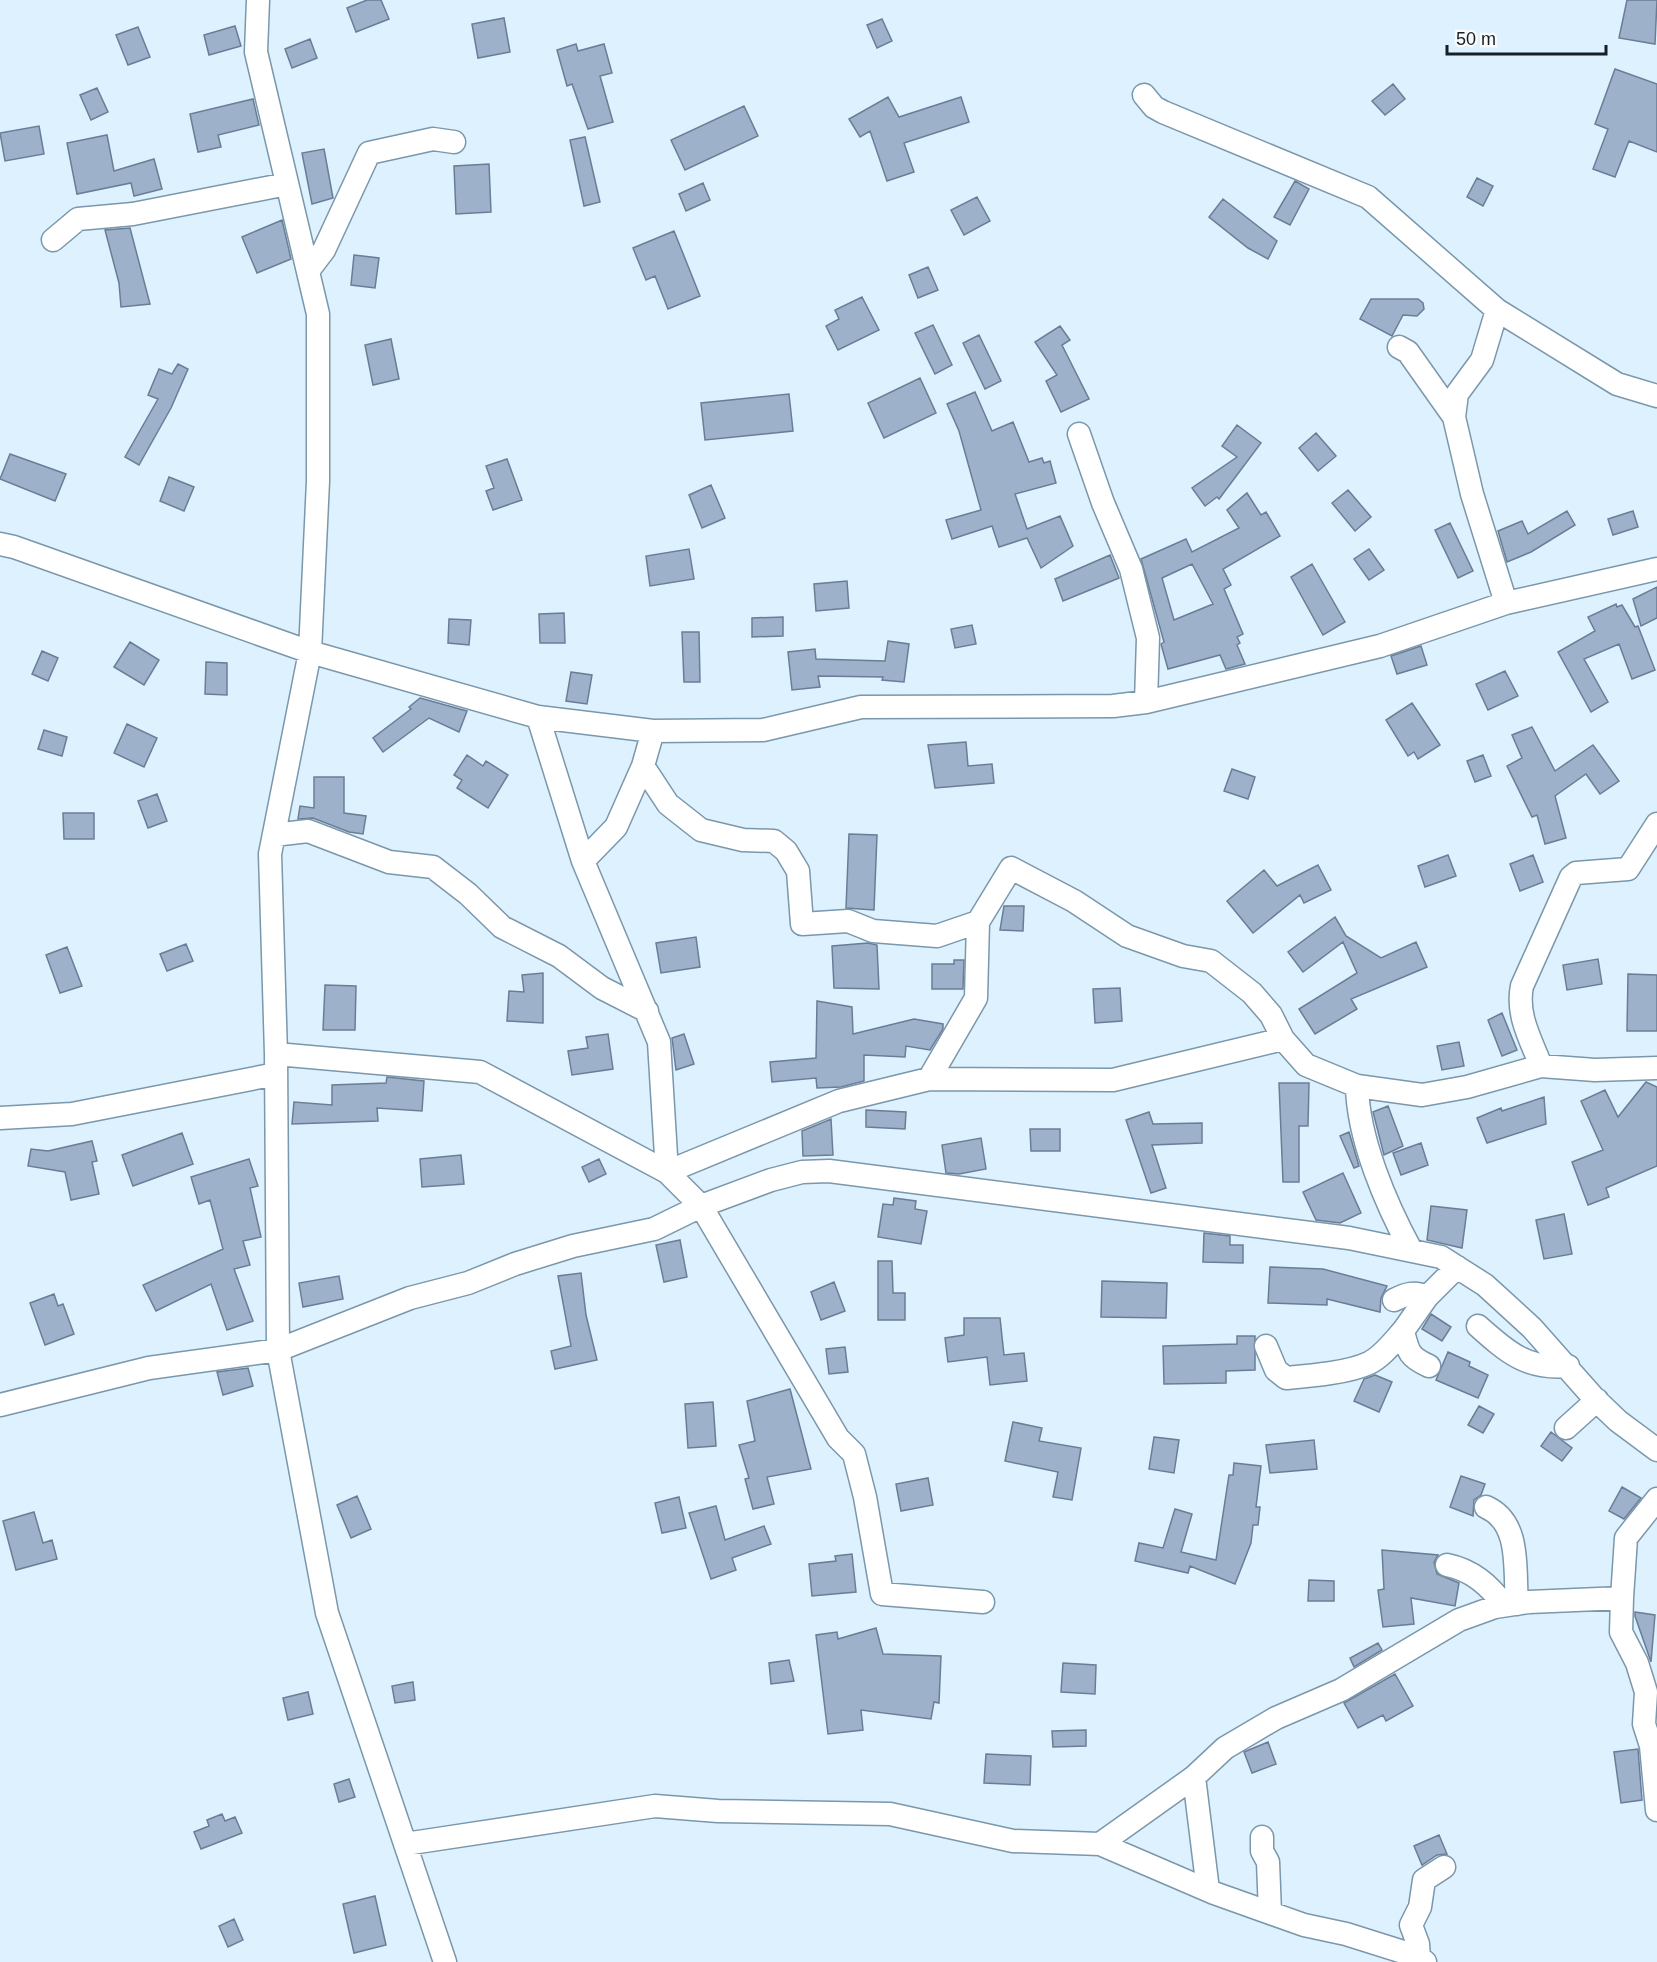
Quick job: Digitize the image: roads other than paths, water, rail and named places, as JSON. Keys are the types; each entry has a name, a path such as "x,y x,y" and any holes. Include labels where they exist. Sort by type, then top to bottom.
{"street":[{"path":"258,0 256,52 318,314 318,481 310,652 270,854 276,1064 278,1350 327,1613 445,1962"},
{"path":"1144,95 1154,107 1163,112 1368,197 1497,310 1617,384 1657,396"},
{"path":"308,271 324,250 369,153 433,139 454,142"},
{"path":"53,240 78,219 133,214 287,184"},
{"path":"1497,310 1482,360 1457,394 1454,417 1472,494 1506,603"},
{"path":"1400,347 1408,352 1454,417"},
{"path":"1079,434 1134,580 1148,638 1146,702"},
{"path":"0,544 310,652 538,717 653,731 763,730 861,707 1113,706 1146,702 1380,646 1506,603 1657,569"},
{"path":"538,717 583,861 659,1042 667,1172"},
{"path":"583,861 616,827 643,766 653,731"},
{"path":"643,766 668,804 700,830 743,840 774,841 786,851 798,871 802,924 848,921 873,931 937,936 978,922"},
{"path":"1541,1066 1520,1011 1519,998 1522,986 1571,878 1576,873 1628,869 1657,824"},
{"path":"274,835 308,831 389,862 433,867 468,894 502,927 559,956 602,988 647,1011"},
{"path":"929,1079 976,998 978,922 1011,868 1074,901 1127,936 1183,956 1211,961 1252,993 1271,1015 1282,1039 1306,1065 1358,1086 1422,1095 1467,1087 1541,1066 1595,1070 1657,1068"},
{"path":"667,1172 839,1101 929,1079 1113,1080 1282,1039"},
{"path":"0,1118 72,1114 276,1064 480,1072 667,1172 701,1206 838,1438 854,1454 866,1497 882,1594 983,1602"},
{"path":"1358,1086 1358,1106 1366,1141 1398,1226 1411,1250"},
{"path":"0,1405 149,1368 278,1350 410,1298 468,1283 515,1264 573,1246 654,1230 701,1206 771,1180 802,1172 829,1171 1350,1238 1441,1257 1493,1292 1568,1366 1618,1421 1657,1450"},
{"path":"1266,1346 1275,1370 1286,1378 1307,1376 1368,1363 1388,1349 1427,1297 1457,1267"},
{"path":"1394,1300 1407,1294 1419,1293 1427,1297"},
{"path":"1478,1326 1510,1353 1533,1366 1568,1366"},
{"path":"1403,1331 1407,1347 1414,1359 1429,1366"},
{"path":"1566,1428 1597,1400"},
{"path":"1657,1499 1626,1538 1621,1632 1638,1663 1646,1692 1644,1724 1654,1745 1657,1810"},
{"path":"1486,1507 1497,1512 1515,1546 1511,1604"},
{"path":"1447,1565 1473,1575 1511,1604"},
{"path":"1100,1844 1194,1777 1225,1748 1276,1718 1341,1690 1459,1620 1511,1604 1622,1598"},
{"path":"1194,1777 1208,1890"},
{"path":"405,1844 655,1806 718,1811 890,1814 1013,1842 1100,1844 1208,1890 1270,1913 1422,1960"},
{"path":"1262,1838 1262,1851 1268,1862 1270,1913"},
{"path":"1422,1960 1411,1925 1419,1907 1424,1880 1444,1867"}]}
